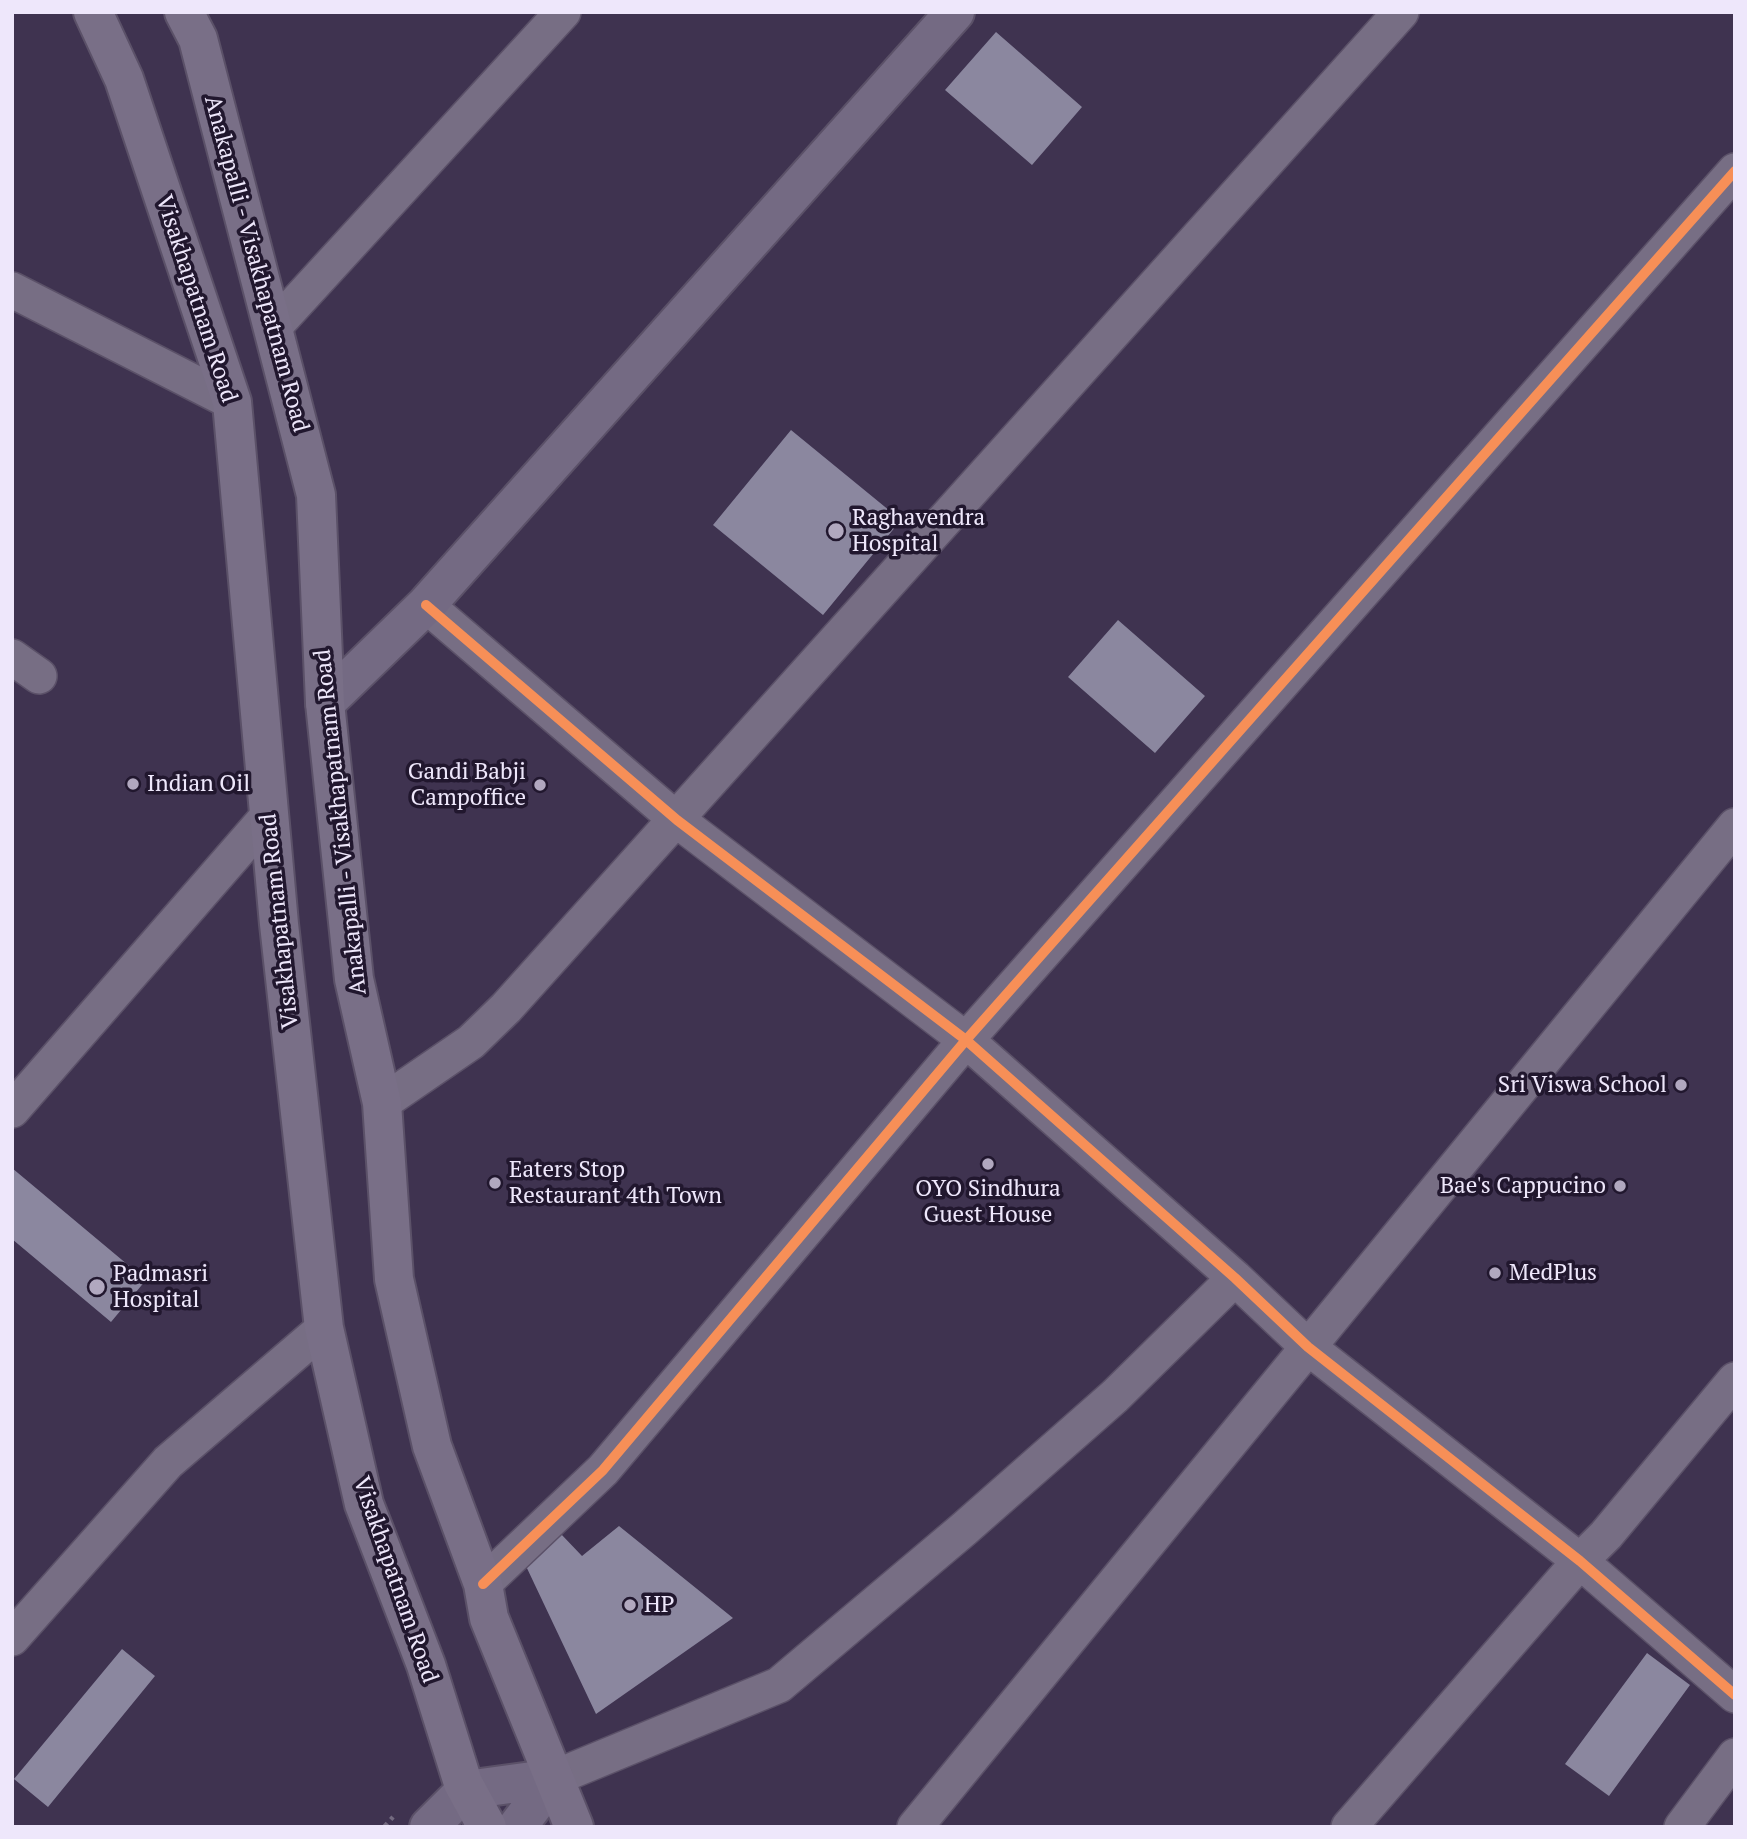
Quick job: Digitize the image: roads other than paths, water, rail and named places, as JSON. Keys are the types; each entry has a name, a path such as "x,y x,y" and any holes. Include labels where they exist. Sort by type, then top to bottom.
{"main road":[{"name":"Visakhapatnam Road","path":"93,12 124,79 232,402 269,815 324,1328 364,1504 426,1665 466,1790 487,1827"},
{"name":"Anakapalli - Visakhapatnam Road","path":"184,12 198,39 316,495 326,703 354,979 382,1103 394,1279 432,1446 483,1584 489,1618 574,1827"},
{"path":"326,703 426,605 955,12"},
{"path":"429,1827 466,1790 554,1778"},
{"path":"517,1827 554,1778"}],"street":[{"path":"273,328 563,12"},
{"path":"382,1103 471,1042 506,1008 1401,12"},
{"path":"483,1584 603,1471 966,1040 1735,171"},
{"path":"12,290 232,402"},
{"path":"426,605 677,820 966,1040 1235,1278 1308,1348 1580,1561 1735,1695"},
{"path":"12,1110 269,815"},
{"path":"915,1827 1735,826"},
{"path":"554,1778 779,1685 964,1529 1105,1405 1235,1278"},
{"path":"12,1638 168,1462 324,1328"},
{"path":"1349,1827 1580,1561 1606,1535 1735,1380"},
{"path":"1682,1827 1735,1756"}],"place":[{"name":"Raghavendra Hospital","path":"836,531"},
{"name":"Indian Oil","path":"133,784"},
{"name":"Gandi Babji Campoffice","path":"540,785"},
{"name":"Sri Viswa School","path":"1681,1085"},
{"name":"OYO Sindhura Guest House","path":"988,1164"},
{"name":"Eaters Stop Restaurant 4th Town","path":"495,1183"},
{"name":"Bae's Cappucino","path":"1620,1186"},
{"name":"MedPlus","path":"1495,1273"},
{"name":"Padmasri Hospital","path":"97,1287"},
{"name":"HP","path":"630,1605"}]}
